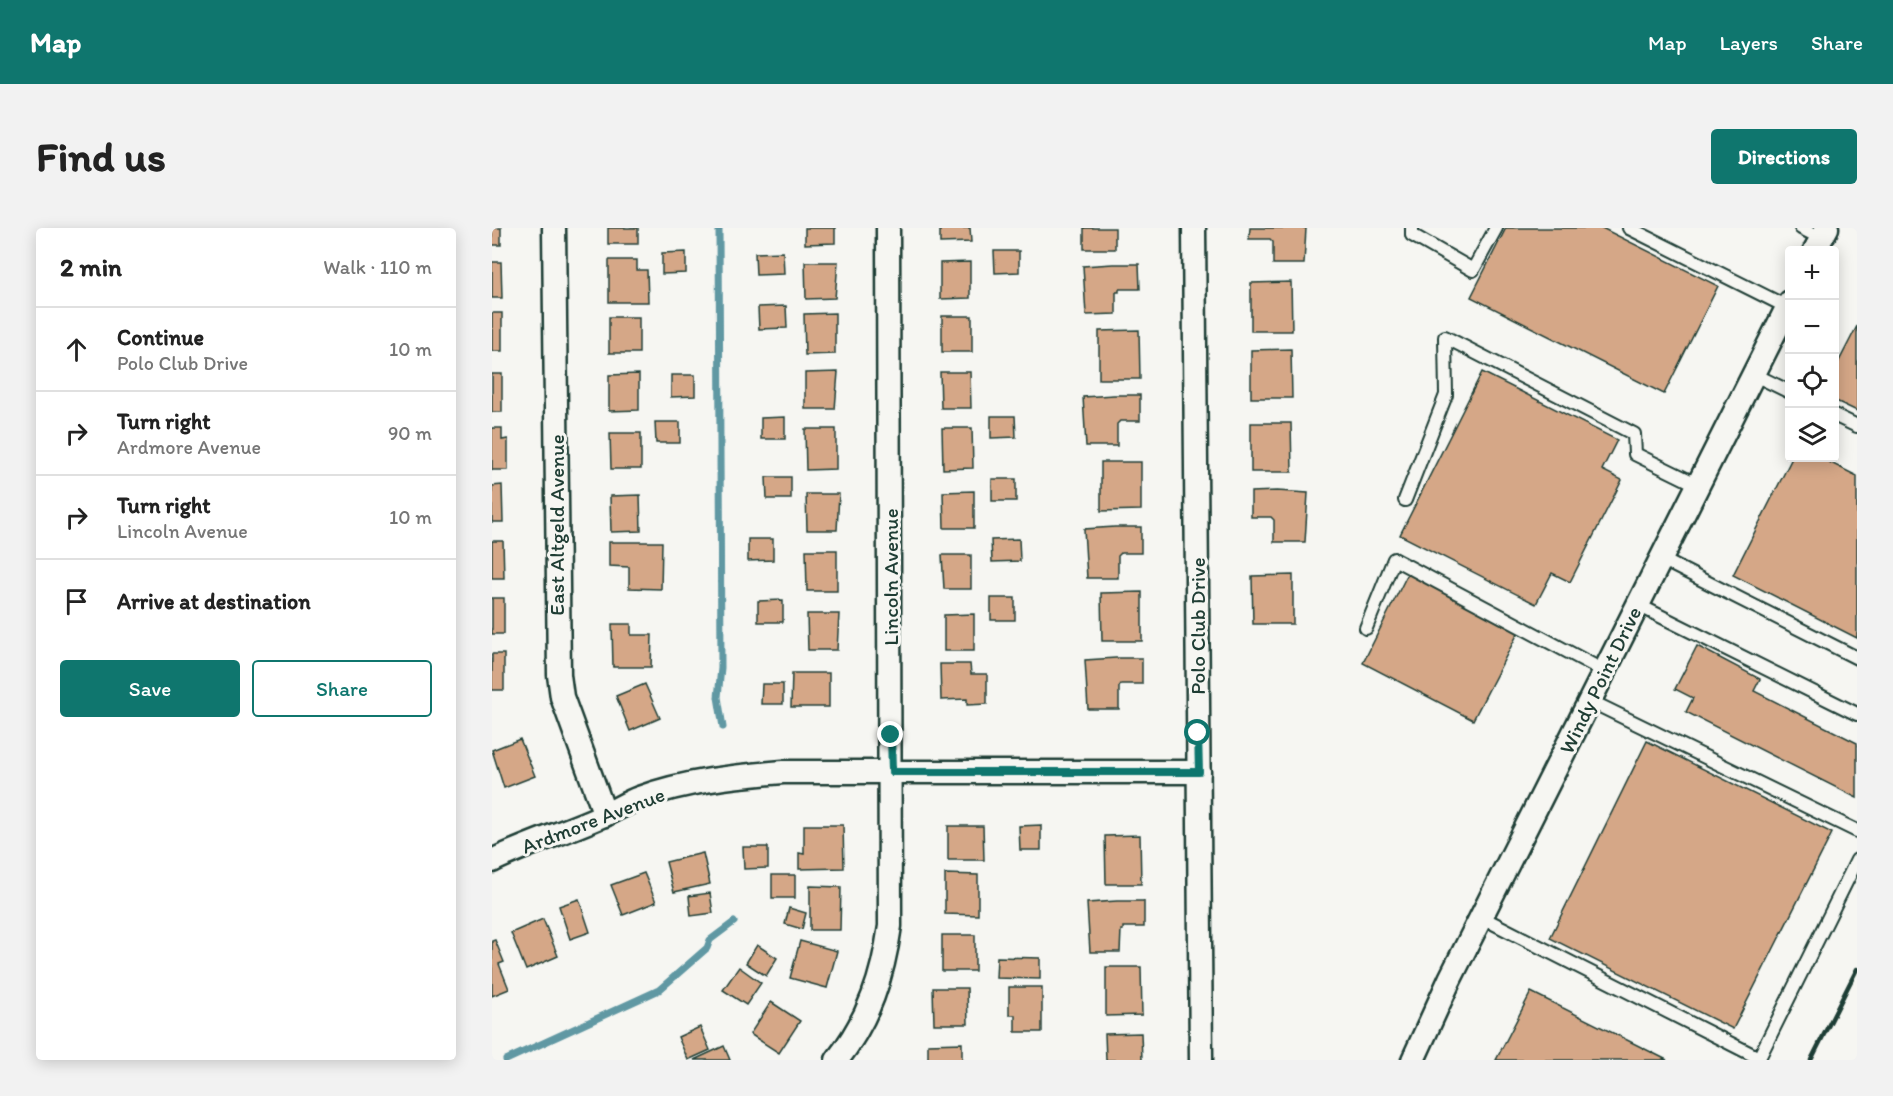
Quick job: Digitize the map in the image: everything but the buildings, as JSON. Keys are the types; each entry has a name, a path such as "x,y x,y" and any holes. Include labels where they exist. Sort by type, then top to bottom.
{"street":[{"name":"East Altgeld Avenue","path":"554,228 559,675 562,697 606,815"},
{"name":"Lincoln Avenue","path":"837,1060 869,1007 885,967 890,926 892,772 888,228"},
{"name":"Polo Club Drive","path":"1194,228 1202,1060"},
{"name":"Windy Point Drive","path":"1413,1060 1481,917 1785,310"},
{"name":"Ardmore Avenue","path":"492,861 534,841 606,815 638,798 685,785 742,776 783,772 1199,772"}],"lane":[{"path":"1412,228 1412,235 1473,270 1496,228"},
{"path":"1629,228 1785,303"},
{"path":"1801,228 1821,239"},
{"path":"1405,500 1446,395 1445,337 1634,434 1635,454 1698,485"},
{"path":"1754,374 1785,390"},
{"path":"1839,417 1857,426"},
{"path":"1366,628 1394,559 1604,671"},
{"path":"1661,559 1857,658"},
{"path":"1638,605 1857,714"},
{"path":"1590,701 1857,831"},
{"path":"1481,917 1759,1058 1857,860"}],"waterway":[{"path":"719,228 721,668 718,697 723,727"},
{"path":"506,1060 659,990 707,948 710,940 734,922"}],"railway":[{"path":"1811,1060 1857,969"}],"route":[{"path":"891,735 892,772 1199,772 1198,733"}]}
